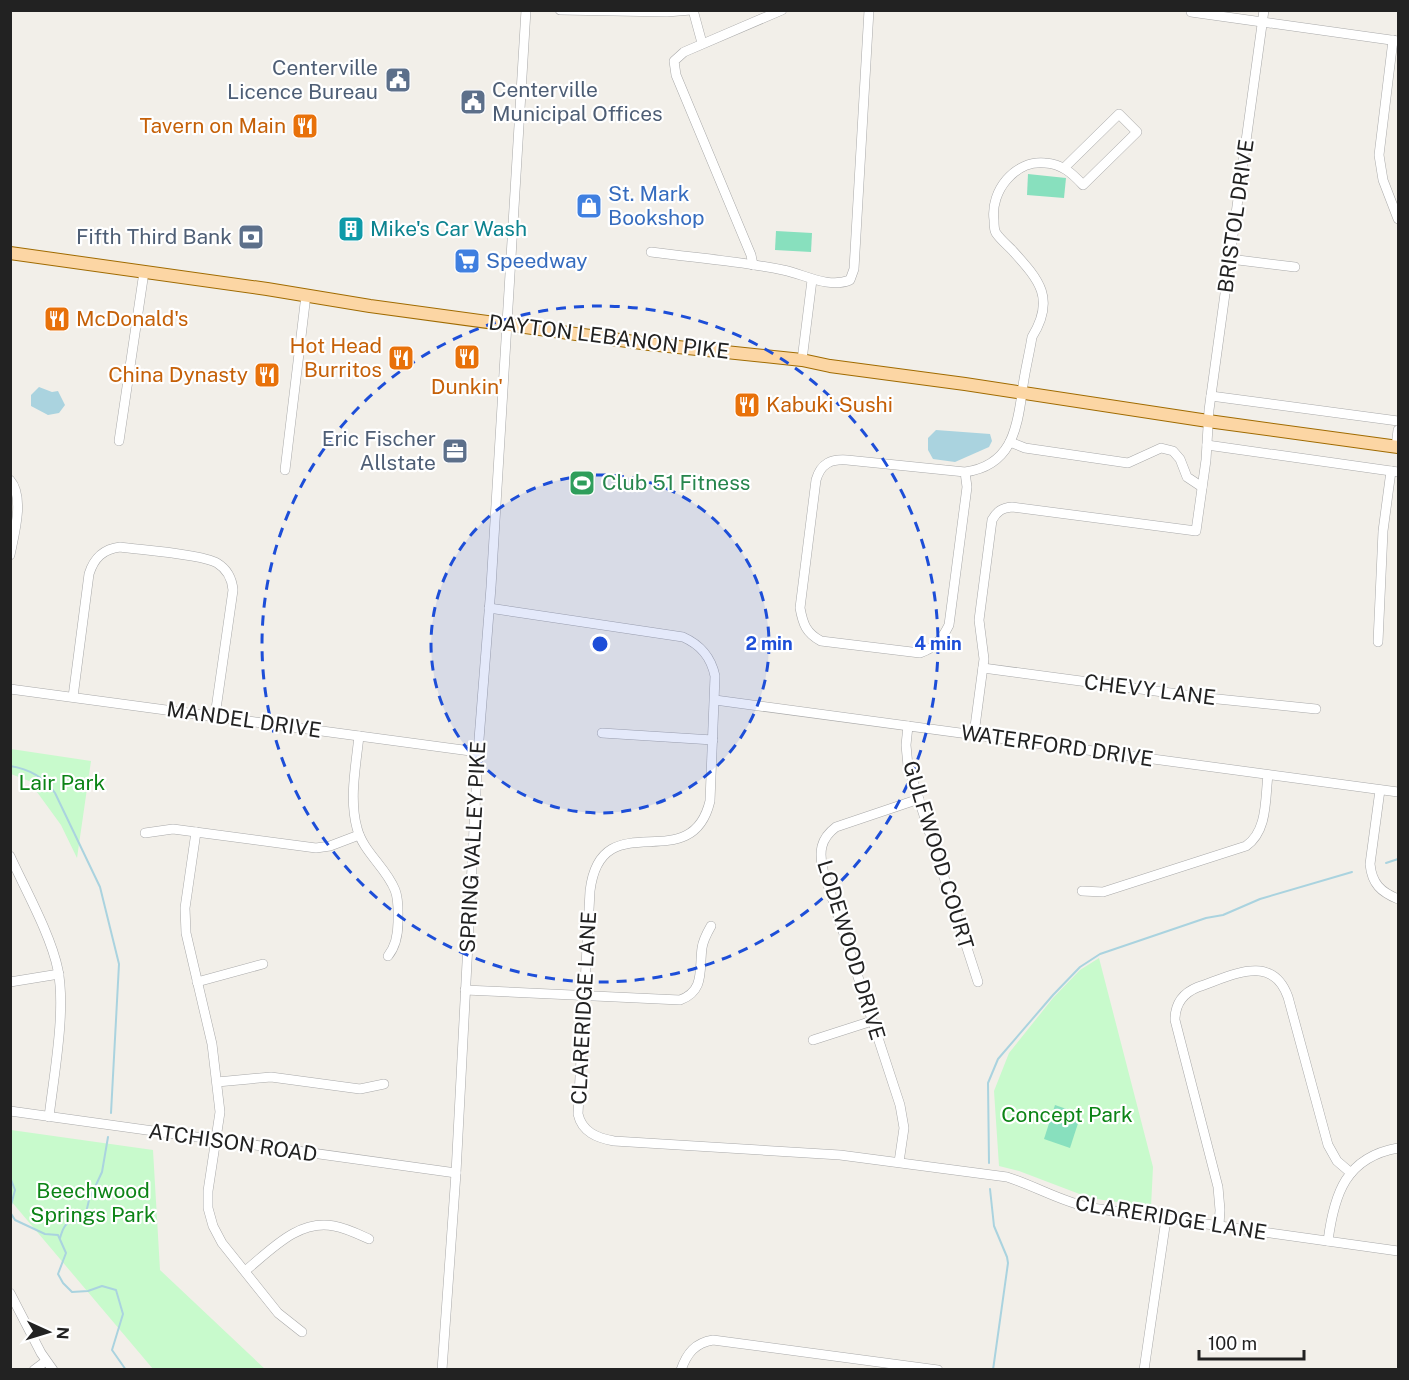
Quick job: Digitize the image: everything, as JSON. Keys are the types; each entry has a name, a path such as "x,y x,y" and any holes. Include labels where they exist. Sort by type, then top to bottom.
{"main road":[{"name":"DAYTON LEBANON PIKE","path":"10,253 649,345 802,360 830,366 1397,447"}],"street":[{"name":"SPRING VALLEY PIKE","path":"442,1370 456,1173 478,752 507,324 525,10"},
{"path":"560,10 667,12 692,10 702,43"},
{"path":"753,265 674,67 677,57 702,43 782,10"},
{"path":"651,252 786,270 812,280 847,282 850,280 854,269 868,10"},
{"name":"BRISTOL DRIVE","path":"983,668 979,620 992,520 1002,508 1012,507 1196,531 1211,396 1264,10"},
{"path":"1191,12 1396,40 1379,155 1383,180 1398,219"},
{"path":"965,472 967,487 949,625 943,637 931,649 920,653 821,641 810,635 802,622 800,608 816,480 822,466 831,460 847,459 965,472 992,463 1010,442 1018,424 1032,338 1043,317 1045,307 1044,294 1038,282 995,232 993,215 996,197 1005,182 1019,169 1032,163 1053,163 1070,171 1083,185 1137,132 1119,114 1064,168"},
{"path":"1230,259 1295,267"},
{"path":"119,441 144,272"},
{"path":"802,360 812,280"},
{"path":"285,470 306,295"},
{"path":"1211,396 1398,421"},
{"path":"1397,447 1398,430"},
{"path":"1010,442 1025,448 1128,463 1161,448 1173,451 1180,459 1187,477 1202,487"},
{"path":"1207,445 1395,471 1383,531 1378,642"},
{"path":"10,480 16,486 18,497 10,555"},
{"path":"72,697 89,574 98,556 107,550 120,547 211,560 228,574 232,584 215,716"},
{"name":"CLARERIDGE LANE","path":"489,608 683,637 699,647 710,661 715,676 710,801 699,826 679,840 622,843 608,852 597,864 590,891 578,1114 583,1126 596,1136 614,1141 784,1150 899,1162 1006,1178 1028,1184 1076,1205 1398,1251"},
{"path":"974,734 983,668"},
{"name":"CHEVY LANE","path":"983,668 1317,710"},
{"name":"MANDEL DRIVE","path":"10,689 478,752"},
{"name":"WATERFORD DRIVE","path":"715,700 1398,792"},
{"name":"GULFWOOD COURT","path":"908,726 906,754 978,982"},
{"path":"602,734 713,740"},
{"path":"359,736 355,819 359,835 388,878 397,898 397,938 388,956"},
{"path":"1082,891 1103,892 1246,846 1256,837 1262,824 1268,775"},
{"path":"1380,790 1370,864 1371,873 1381,891 1398,899"},
{"name":"LODEWOOD DRIVE","path":"899,1162 903,1139 902,1116 823,870 820,852 826,836 836,827 919,799"},
{"path":"145,833 163,829 316,848 330,846 359,835"},
{"path":"196,832 185,921 189,950 212,1044 220,1112 208,1191 208,1208 213,1226 222,1243 278,1313 302,1332"},
{"path":"10,856 49,941 59,974 59,1024 49,1117"},
{"path":"465,990 672,1001 689,997 700,977 702,947 711,926"},
{"path":"197,982 263,964"},
{"path":"1219,1225 1218,1187 1174,1020 1179,1001 1190,990 1254,970 1267,972 1279,980 1288,997 1328,1144 1337,1161 1351,1173"},
{"path":"10,982 59,974"},
{"path":"813,1040 872,1021"},
{"path":"217,1082 271,1077 360,1089 384,1084"},
{"name":"ATCHISON ROAD","path":"10,1111 456,1173"},
{"path":"1328,1241 1334,1204 1351,1173 1371,1158 1398,1148"},
{"path":"1144,1370 1166,1218"},
{"path":"245,1271 289,1235 303,1228 318,1225 334,1226 369,1239"},
{"path":"10,1293 53,1370"},
{"path":"681,1370 693,1348 698,1344 713,1340 938,1370"},
{"path":"34,1370 46,1361"}],"green space":[{"path":"1028,174 1066,178 1064,198 1027,195"},
{"path":"776,231 812,233 811,252 775,250"},
{"name":"Lair Park","path":"11,749 91,761 77,858 61,825 29,781 11,774"},
{"name":"Concept Park","path":"1099,958 1153,1167 1151,1207 1090,1198 1019,1171 999,1166 994,1091 1009,1053 1053,998 1080,970"},
{"path":"1055,1105 1081,1114 1070,1148 1044,1139"},
{"name":"Beechwood Springs Park","path":"11,1130 153,1150 160,1270 265,1369 153,1369 11,1201"}],"water":[{"path":"39,387 52,392 58,391 65,405 59,413 48,415 31,406 31,395"},
{"path":"936,430 990,434 992,441 989,447 955,462 933,459 928,450 928,438"}],"waterway":[{"path":"10,766 36,775 55,793 100,887 119,964 111,1113"},
{"path":"1386,863 1398,859"},
{"path":"989,1163 988,1083 998,1059 1080,967 1100,954 1206,918 1223,915 1260,899 1352,872"},
{"path":"60,1238 68,1222 74,1219 80,1222 85,1217 89,1200 102,1172 108,1137"},
{"path":"10,1177 15,1190 10,1209"},
{"path":"990,1189 994,1226 1008,1263 993,1370"},
{"path":"10,1212 15,1220 45,1234 58,1235 66,1253 58,1274 72,1292 88,1291 102,1286 116,1290 123,1314 112,1350 126,1370"}],"place":[{"name":"Centerville Licence Bureau","path":"398,80"},
{"name":"Centerville Municipal Offices","path":"473,102"},
{"name":"Tavern on Main","path":"305,126"},
{"name":"St. Mark Bookshop","path":"589,206"},
{"name":"Mike's Car Wash","path":"351,229"},
{"name":"Fifth Third Bank","path":"251,237"},
{"name":"Speedway","path":"467,261"},
{"name":"McDonald's","path":"57,319"},
{"name":"Dunkin'","path":"467,357"},
{"name":"Hot Head Burritos","path":"401,358"},
{"name":"China Dynasty","path":"267,375"},
{"name":"Kabuki Sushi","path":"747,405"},
{"name":"Eric Fischer Allstate","path":"455,451"},
{"name":"Club 51 Fitness","path":"582,483"}]}
